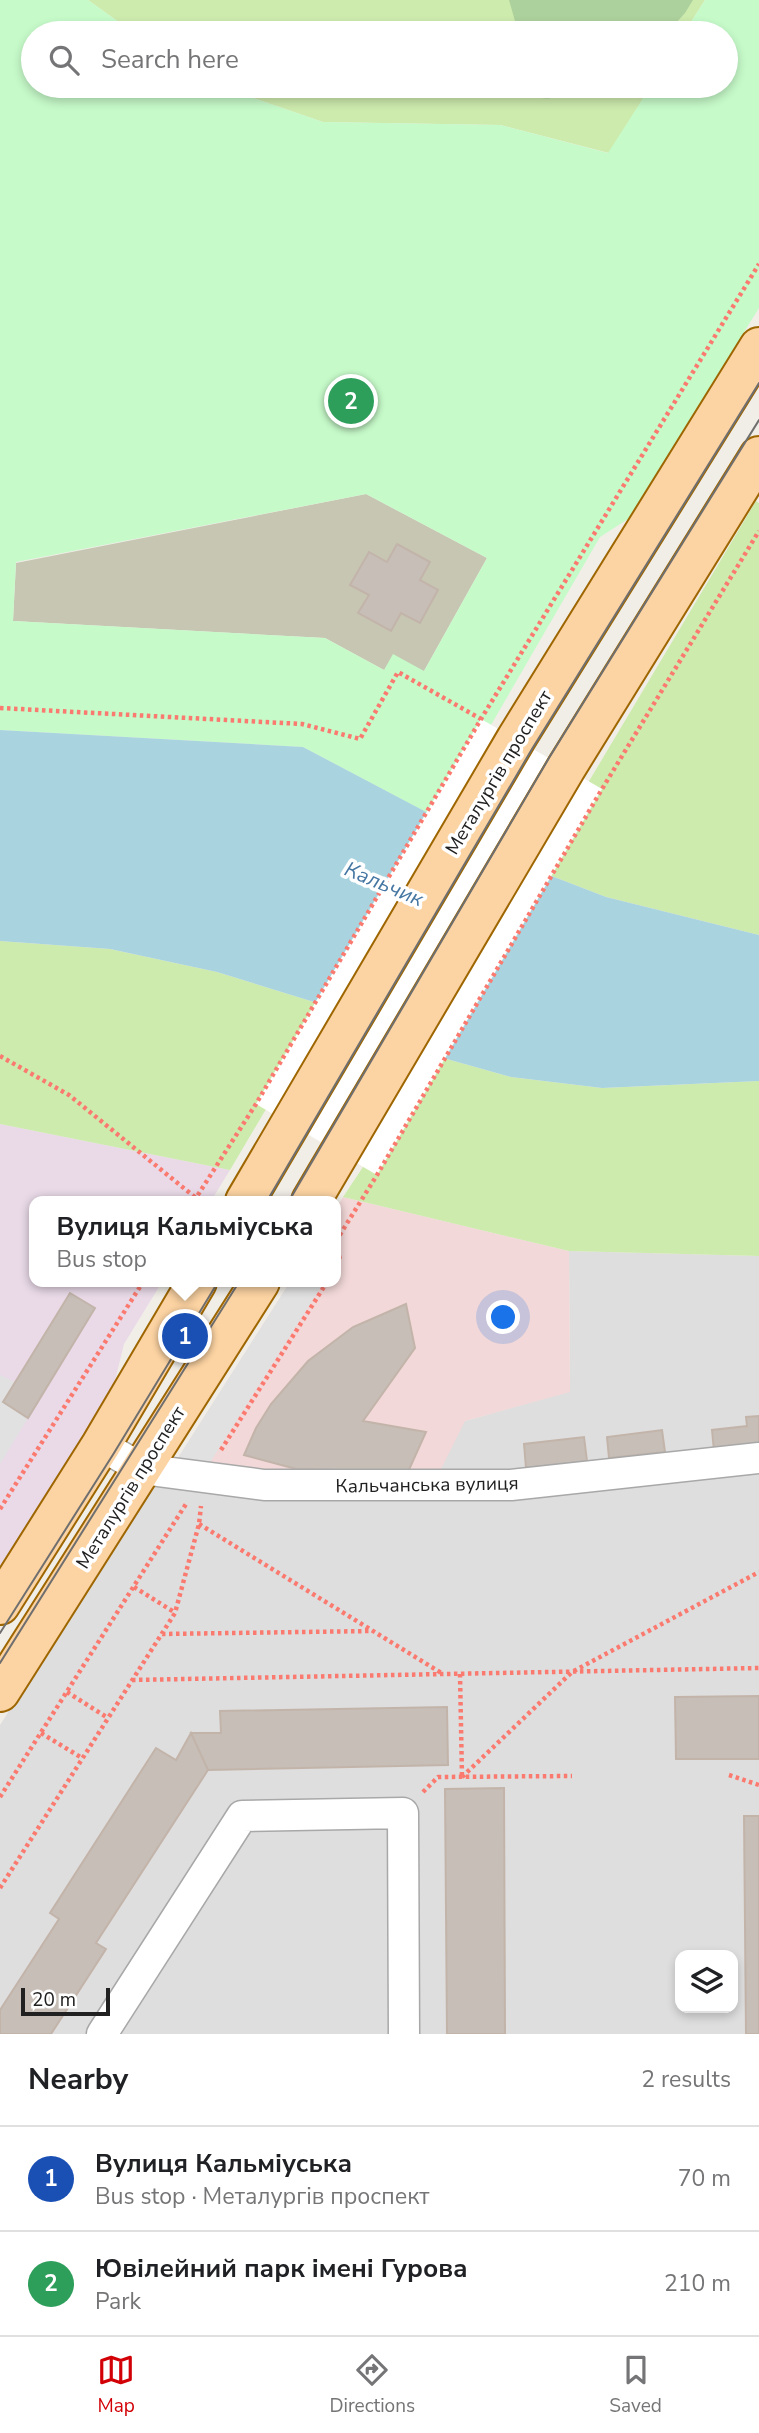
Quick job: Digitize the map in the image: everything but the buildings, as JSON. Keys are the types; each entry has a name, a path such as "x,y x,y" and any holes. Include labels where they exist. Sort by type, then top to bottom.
{"main road":[{"name":"Металургів проспект","path":"248,1196 516,739 759,347"},
{"path":"314,1196 566,768 759,456"},
{"path":"0,1605 101,1445 194,1287"},
{"name":"Металургів проспект","path":"0,1692 257,1287"}],"street":[{"name":"Кальчанська вулиця","path":"101,1445 142,1469 264,1485 511,1485 759,1458"},
{"path":"102,2034 242,1816 403,1813 404,2034"}],"path":[{"path":"198,1196 256,1104 481,719 759,264"},
{"path":"341,1232 602,789 759,531"},
{"path":"0,708 302,724 360,739 398,672 481,719"},
{"path":"0,1056 69,1096 190,1196"},
{"path":"0,1509 140,1287"},
{"path":"0,1797 324,1287"},
{"path":"0,1888 175,1613 199,1524 443,1675"},
{"path":"462,1777 572,1672 759,1572"},
{"path":"134,1587 175,1613"},
{"path":"161,1634 373,1631"},
{"path":"132,1680 759,1668"},
{"path":"460,1674 462,1777"},
{"path":"67,1692 108,1718"},
{"path":"41,1733 82,1758"},
{"path":"729,1775 759,1785"},
{"path":"439,1777 572,1776"}],"shaded area":[{"path":"366,494 487,558 424,671 384,670 325,638 13,621 16,563"},
{"path":"0,1124 230,1170 214,1196 29,1196 29,1287 159,1287 124,1344 112,1393 0,1569"},
{"path":"343,1197 569,1251 570,1392 465,1421 436,1479 173,1466 287,1287 341,1287"},
{"path":"569,1251 759,1256 759,2034 0,2034 0,1725 157,1478 465,1421 570,1391"},
{"path":"287,1287 321,1287 206,1469 174,1464"},
{"path":"0,1375 15,1382 3,1402 28,1418 0,1464"}],"green space":[{"path":"0,0 88,0 117,21 21,21 21,98 253,98 323,122 500,125 608,153 643,98 738,98 738,21 692,21 705,0 759,0 759,308 628,519 600,537 437,818 303,747 0,730","holes":["366,494 487,558 424,671 393,654 384,670 325,638 13,621 16,562"]},
{"path":"88,0 705,0 692,21 117,21"},
{"path":"509,0 693,0 678,21 515,21"},
{"path":"253,98 643,98 609,153 500,125 323,122"},
{"path":"756,501 759,503 759,935 606,897 536,870"},
{"path":"0,941 110,949 217,972 327,1006 230,1170 0,1124"},
{"path":"429,1054 511,1077 602,1088 759,1081 759,1256 569,1251 343,1197"}],"water":[{"name":"Кальчик","path":"0,730 303,747 536,870 606,897 759,935 759,1081 602,1088 511,1077 429,1054 327,1006 217,972 110,949 0,941"}],"pier":[{"path":"481,719 602,789 377,1175 256,1104"}],"tram line":[{"path":"270,1196 532,749 759,383"},
{"path":"292,1196 549,758 759,420"},
{"path":"0,1633 215,1287"},
{"path":"0,1663 236,1287"}],"place":[{"name":"Ювілейний парк імені Гурова","path":"351,401"},
{"name":"Вулиця Кальміуська","path":"185,1336"}]}
